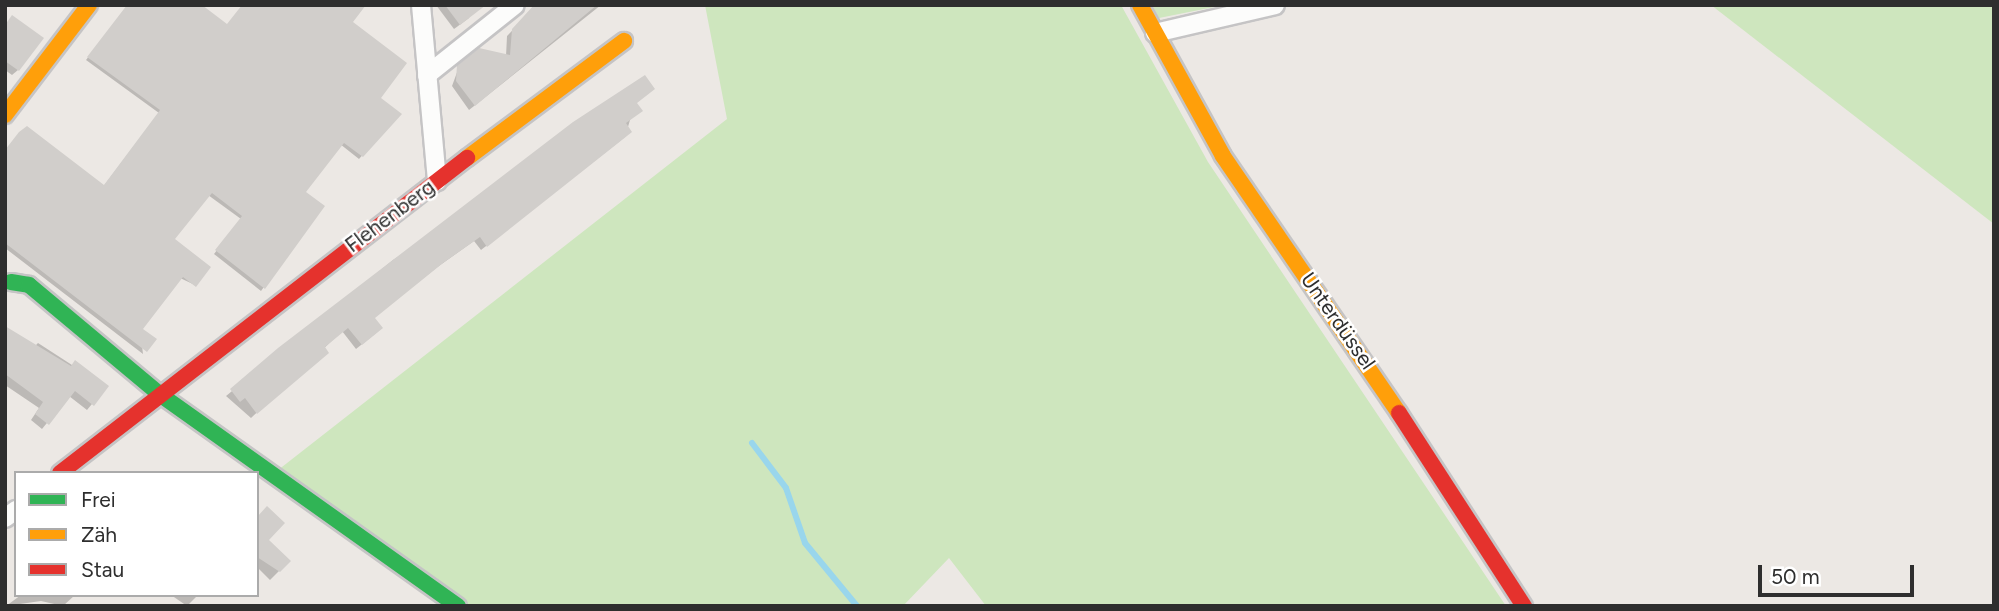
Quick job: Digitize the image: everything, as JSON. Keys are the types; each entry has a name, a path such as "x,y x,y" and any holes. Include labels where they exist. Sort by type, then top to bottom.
{"street":[{"path":"5,115 89,5"},
{"path":"421,5 437,181"},
{"path":"427,75 515,5"},
{"name":"Unterdüssel","path":"1140,5 1223,156 1367,361 1524,606"},
{"path":"1155,33 1275,5"},
{"name":"Flehenberg","path":"62,471 158,393 624,41"},
{"path":"11,282 29,285 158,393 350,526 458,606"}],"green space":[{"path":"705,5 1121,5 1208,162 1506,606 986,606 949,558 903,606 465,606 273,474 727,119"},
{"path":"1152,5 1224,5 1159,18"},
{"path":"1711,5 1994,5 1994,224"}],"building":[{"path":"127,5 202,5 227,24 242,5 366,5 353,22 407,63 381,98 402,114 363,157 344,143 306,192 325,206 265,289 215,250 242,216 212,193 175,239 211,267 196,287 183,277 143,329 157,339 147,352 5,243 5,150 19,132 27,126 104,185 160,110 87,57"},
{"path":"445,5 486,5 460,25"},
{"path":"534,5 597,5 475,106 456,81 457,65 479,48 510,55 512,29"},
{"path":"12,15 44,38 19,71 5,61 5,25"},
{"path":"645,75 655,89 637,103 643,111 626,123 632,132 487,247 480,237 443,263 375,318 383,328 362,345 348,328 325,347 329,353 257,414 245,398 240,402 230,389 278,348 573,122"},
{"path":"5,326 71,366 75,360 109,386 94,406 75,391 49,425 35,414 43,402 5,374"},
{"path":"267,506 285,523 269,540 291,561 280,572 259,558 259,515"}],"waterway":[{"path":"752,443 786,488 805,543 857,606"}],"traffic: fast":[{"path":"11,282 29,285 158,393 458,606"}],"traffic: slow":[{"path":"5,115 89,5"},
{"path":"1140,5 1223,156 1399,413"},
{"path":"467,158 624,41"}],"traffic: jam":[{"path":"63,471 467,158"},
{"path":"1399,413 1524,606"}]}
